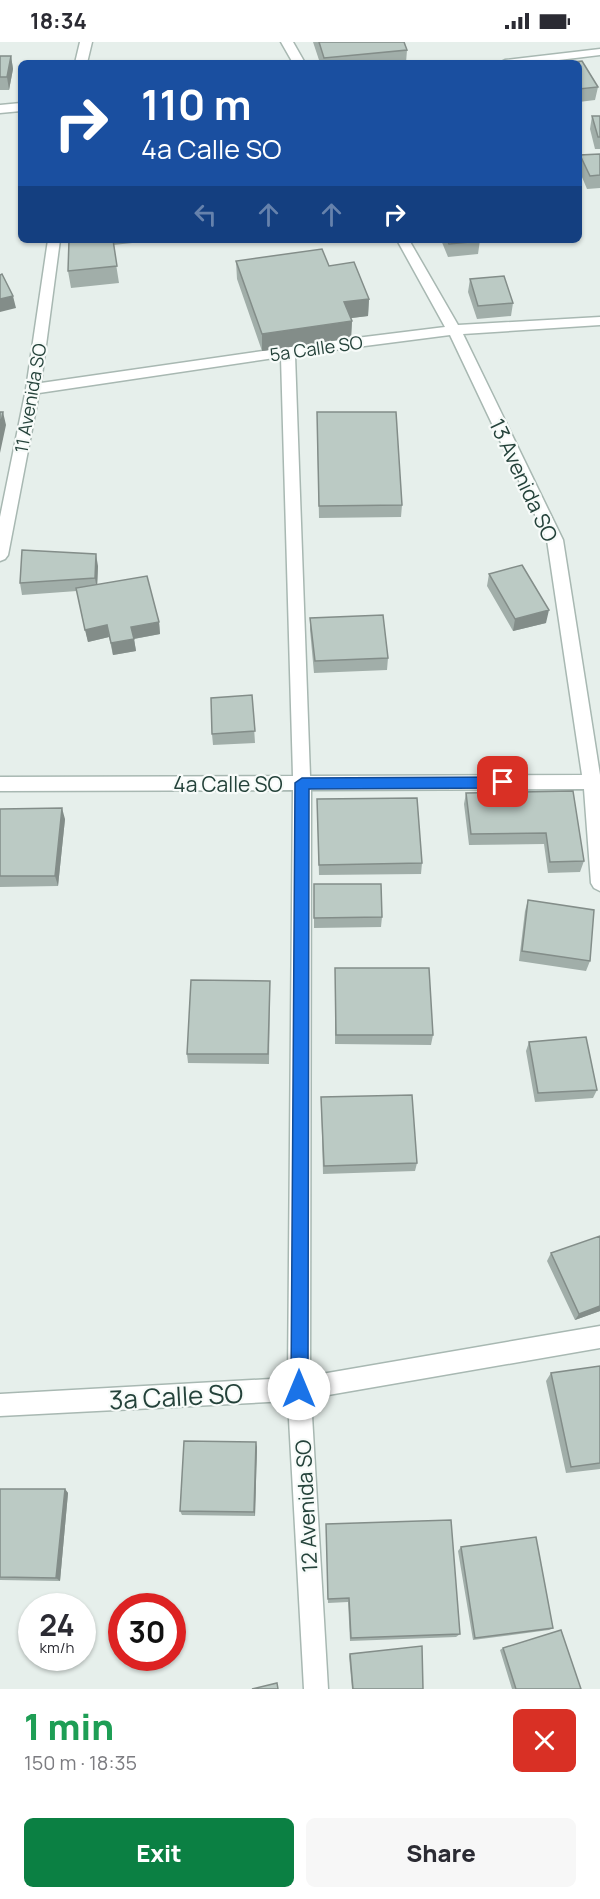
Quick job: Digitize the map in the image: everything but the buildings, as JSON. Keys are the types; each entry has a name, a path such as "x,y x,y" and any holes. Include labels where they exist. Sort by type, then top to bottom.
{"street":[{"path":"82,60 86,42"},
{"path":"288,42 297,60"},
{"path":"586,42 597,52 600,66"},
{"path":"531,60 597,52"},
{"path":"0,109 18,107"},
{"name":"11 Avenida SO","path":"0,555 33,389 54,243"},
{"name":"13 Avenida SO","path":"406,243 454,330 555,540 596,782 600,883"},
{"name":"5a Calle SO","path":"33,389 454,330 600,321"},
{"name":"12 Avenida SO","path":"288,352 302,783 299,1389 316,1689"},
{"name":"4a Calle SO","path":"0,784 596,782"},
{"name":"3a Calle SO","path":"0,1406 299,1389 600,1337"}],"route":[{"path":"299,1389 302,783 503,782"}]}
